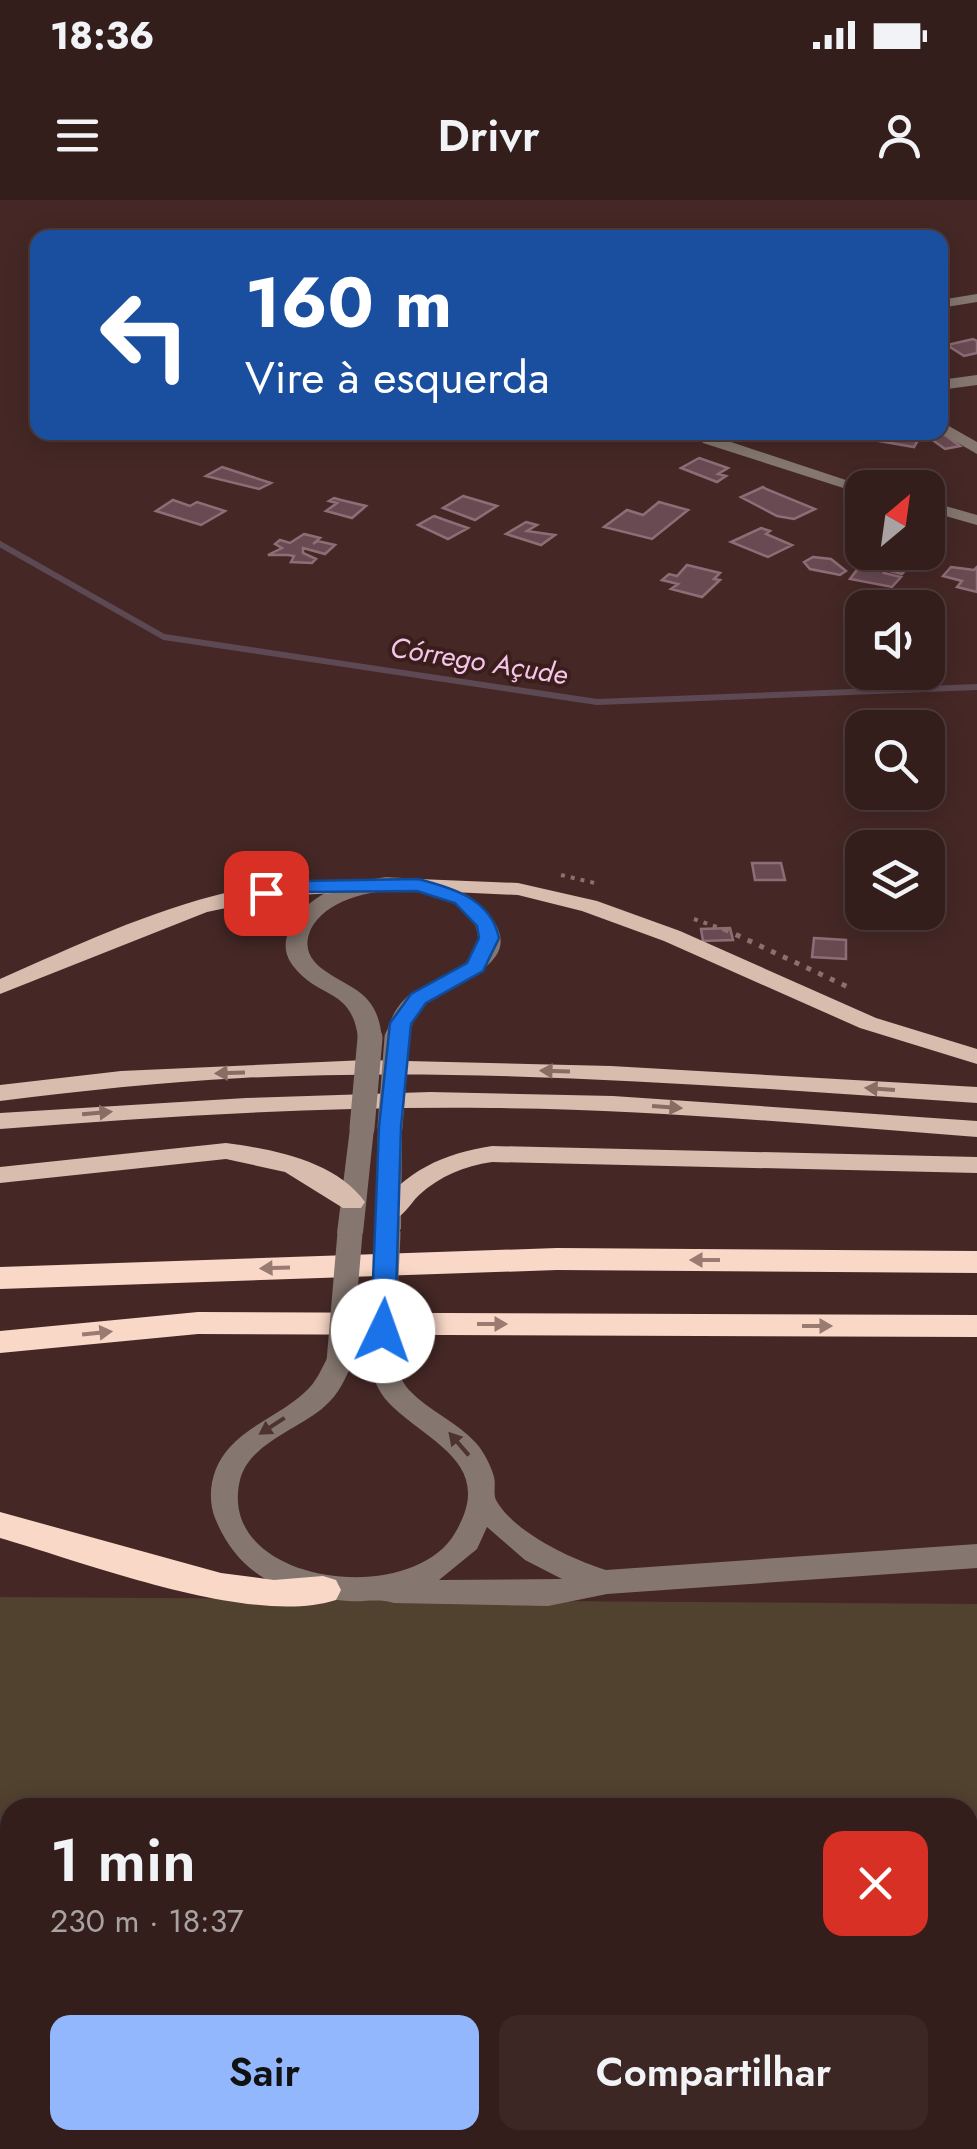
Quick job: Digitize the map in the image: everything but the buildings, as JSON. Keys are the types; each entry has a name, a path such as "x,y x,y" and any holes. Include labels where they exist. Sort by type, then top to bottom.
{"highway":[{"path":"0,1278 557,1260 977,1262"},
{"path":"0,1342 198,1323 977,1326"},
{"path":"0,1525 221,1586 274,1594 324,1590"}],"main road":[{"path":"0,986 144,925 229,899 303,886 374,885"},
{"path":"418,885 518,889 589,906 672,936 868,1024 977,1057"},
{"path":"0,1093 191,1074 491,1069 977,1095"},
{"path":"0,1122 190,1106 494,1100 622,1104 977,1130"},
{"path":"0,1175 226,1151 256,1154 304,1167 352,1202"},
{"path":"389,1224 404,1192 424,1176 470,1156 977,1165"}],"street":[{"path":"948,303 977,298"},
{"path":"948,384 977,380"},
{"path":"948,431 977,449"},
{"path":"709,440 845,483"},
{"path":"945,511 977,520"},
{"path":"607,1582 548,1562 503,1527 481,1502 473,1461 463,1444 390,1388 382,1363 397,1038 407,1011 418,999 476,966 489,938 486,925 462,898 418,885 374,885 331,898 301,925 296,954 304,964 362,1004 368,1014 370,1038 340,1362 327,1391 262,1431 231,1467 225,1507 231,1528 246,1548 291,1578 324,1590 458,1595 548,1594 607,1582 977,1556"},
{"path":"374,1590 411,1581 443,1565 469,1534 481,1502"}],"shaded area":[{"path":"0,1597 977,1604 977,1798 0,1798"}],"waterway":[{"name":"Córrego Açude","path":"0,544 164,637 597,702 977,687"}],"route":[{"path":"266,893 303,886 418,885 462,898 486,925 489,938 485,954 476,966 418,999 400,1023 387,1179 390,1213 383,1331"}]}
